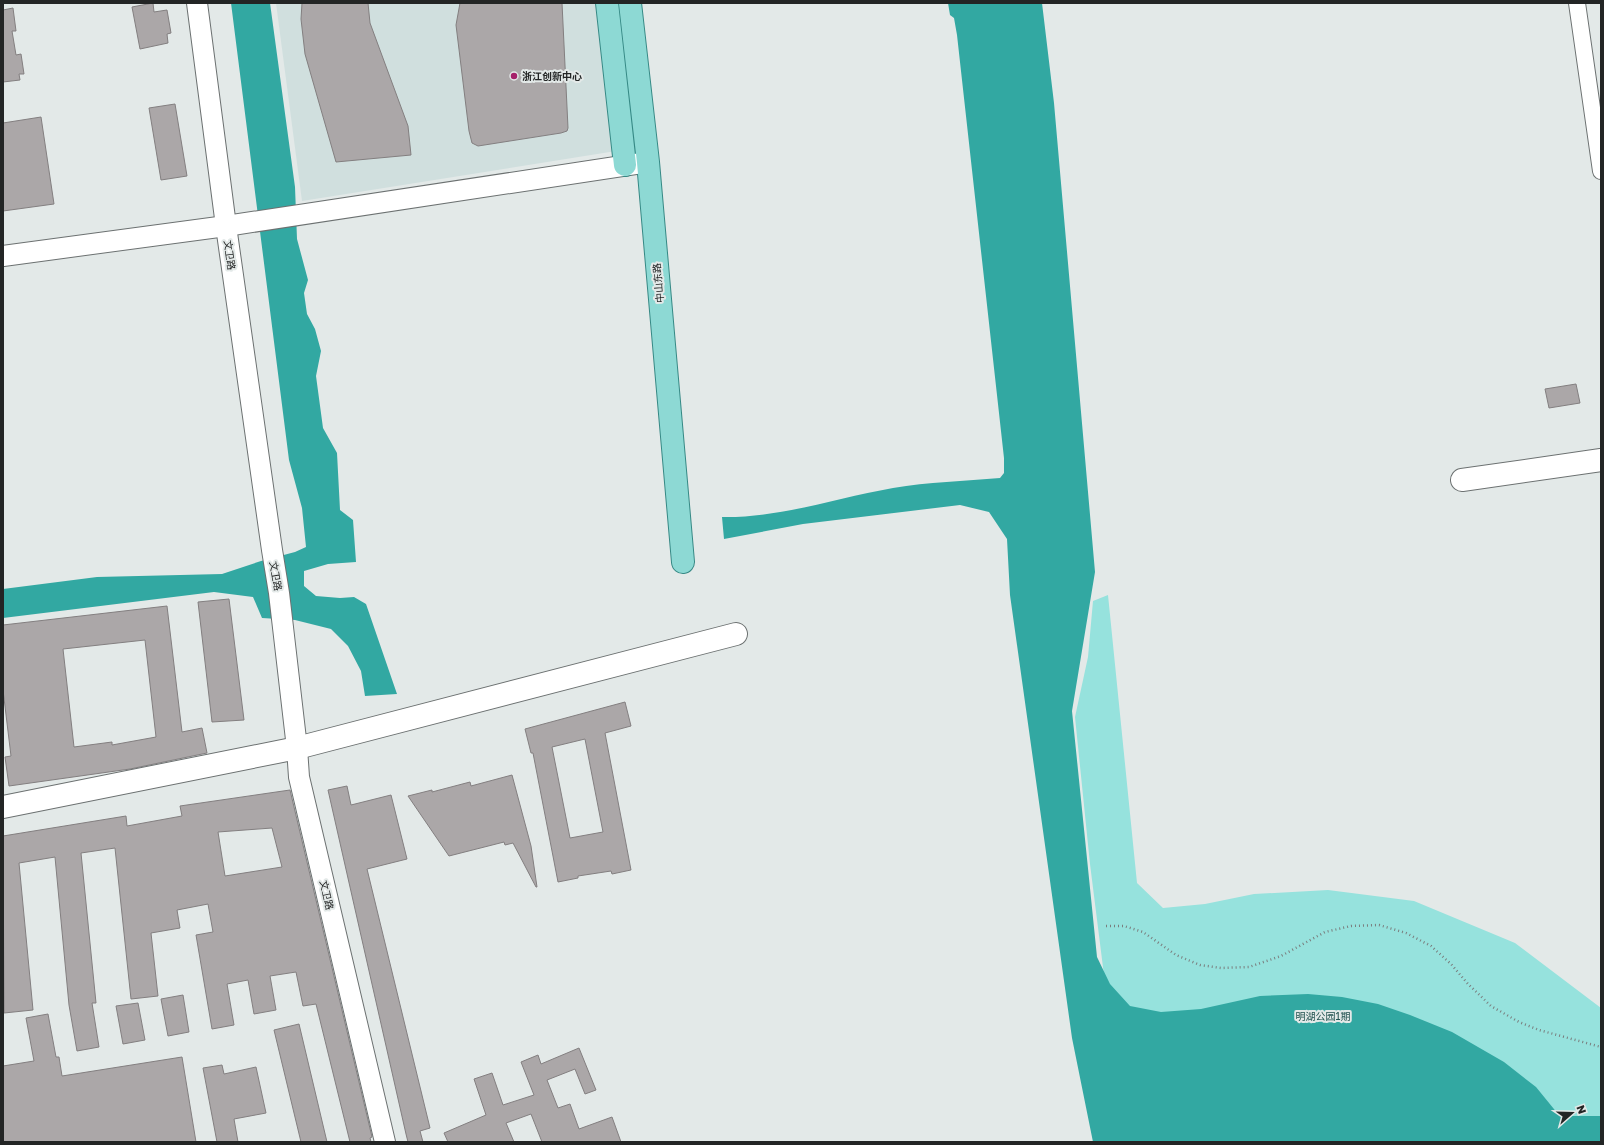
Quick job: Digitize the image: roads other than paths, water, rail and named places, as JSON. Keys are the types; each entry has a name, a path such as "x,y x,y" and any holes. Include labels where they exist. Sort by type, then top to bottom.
{"main road":[{"path":"607,3 625,165"},
{"name":"中山东路","path":"630,3 648,162 683,562"},
{"path":"1462,480 1601,460"},
{"path":"3,807 298,748 736,634"}],"street":[{"name":"文卫路","path":"197,3 226,226 279,593 298,748 299,777 385,1142"},
{"path":"1577,3 1601,171"},
{"path":"3,256 226,226 648,162"}],"place":[{"name":"浙江创新中心","path":"514,76"}],"park label":[{"name":"明湖公园1期","path":"1323,1016"}]}
